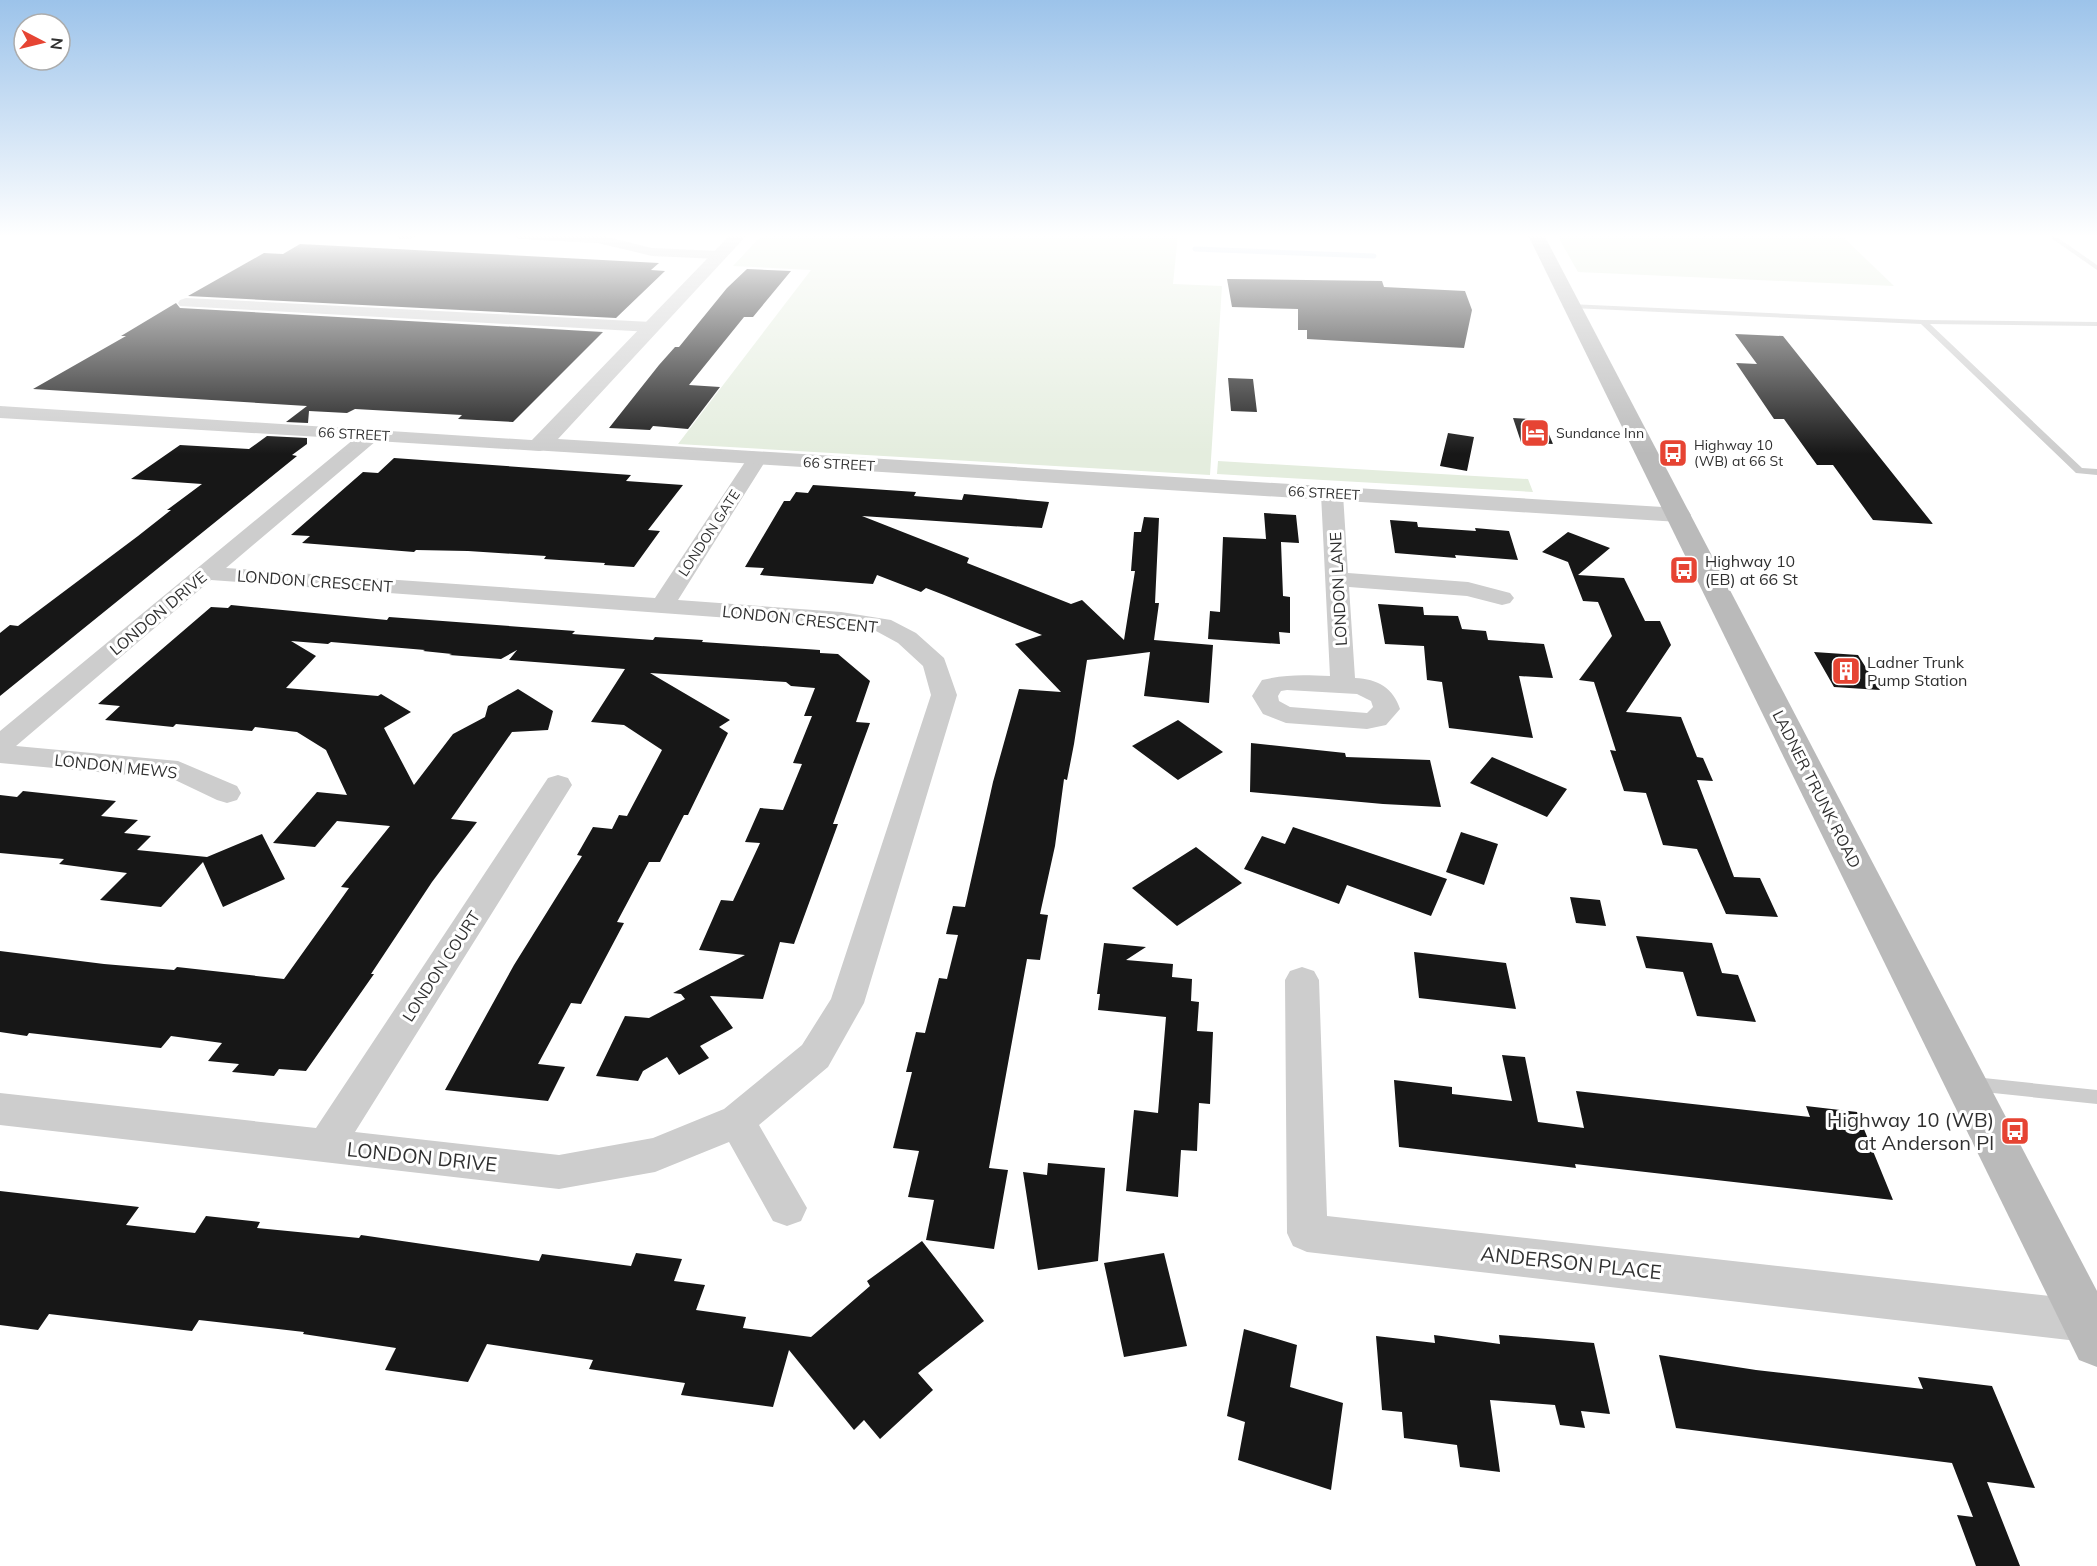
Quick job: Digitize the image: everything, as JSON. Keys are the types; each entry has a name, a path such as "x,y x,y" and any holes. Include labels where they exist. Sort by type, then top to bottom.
{"main road":[{"name":"LADNER TRUNK ROAD","path":"1573,308 2092,1332"}],"street":[{"path":"284,308 651,327"},
{"path":"540,445 669,308"},
{"name":"66 STREET","path":"0,412 1679,515"},
{"name":"LONDON DRIVE","path":"0,745 371,435"},
{"name":"LONDON GATE","path":"662,606 756,459"},
{"name":"LONDON LANE","path":"1332,494 1343,685"},
{"name":"LONDON CRESCENT","path":"206,573 841,619 882,626 906,638 934,663 944,695 847,1003 815,1056 736,1121"},
{"path":"1337,579 1468,589 1502,598"},
{"name":"LONDON MEWS","path":"0,754 178,770 227,793"},
{"name":"LONDON COURT","path":"325,1146 558,785"},
{"name":"ANDERSON PLACE","path":"1302,980 1307,1233 2092,1332"},
{"name":"LONDON DRIVE","path":"0,1109 559,1172 655,1155 736,1121"},
{"path":"736,1121 787,1208"}],"lane":[{"path":"1618,308 1923,322 2097,324"},
{"path":"1923,322 2079,471 2097,472"},
{"path":"1965,1083 2097,1097"}],"green space":[{"path":"782,308 1221,308 1210,475 678,444"},
{"path":"1218,461 1528,479 1533,492 1217,474"}],"building":[{"path":"168,308 603,332 513,422 458,419 462,415 355,409 347,413 309,411 308,423 286,422 307,406 33,389 126,336 121,336"},
{"path":"423,308 626,308 616,318"},
{"path":"711,308 760,308 753,317 744,317 689,385 720,387 688,429 653,426 650,430 609,428 659,365 675,347 679,347"},
{"path":"1268,308 1471,308 1472,310 1464,348 1307,339 1307,330 1298,330 1298,309"},
{"path":"1735,334 1783,336 1933,524 1873,520 1833,465 1817,465 1784,419 1774,419 1736,363 1757,364"},
{"path":"1228,378 1253,379 1257,412 1231,411"},
{"path":"1513,418 1543,420 1553,444 1521,442"},
{"path":"1448,433 1474,437 1467,471 1440,466"},
{"path":"267,436 307,438 307,444 292,455 297,456 0,696 0,633 10,625 18,626 138,536 171,510 167,510 202,484 131,479 180,445 249,449"},
{"path":"394,458 631,475 626,481 683,485 648,530 660,531 634,567 544,559 546,556 468,551 416,550 414,552 302,543 310,536 291,535 363,472 378,473"},
{"path":"813,485 916,492 914,496 962,500 964,494 1049,502 1042,528 862,516 969,558 967,563 1071,604 1082,600 1124,640 1135,571 1131,571 1134,532 1141,532 1144,517 1159,518 1155,603 1159,603 1154,640 1213,645 1209,703 1144,696 1150,652 1087,660 1074,744 1067,780 1064,779 1055,846 1040,914 1048,915 1040,960 1027,959 989,1168 1008,1170 994,1249 926,1240 934,1200 908,1197 919,1151 893,1148 912,1072 906,1072 916,1032 925,1033 939,978 947,979 958,935 946,934 953,906 965,907 993,782 1019,689 1061,692 1015,644 1042,635 944,595 926,588 921,592 877,575 873,584 760,575 764,568 745,567 784,501 790,501 796,492 808,493"},
{"path":"1264,513 1296,515 1299,543 1281,542 1283,596 1290,597 1290,633 1279,632 1280,644 1208,639 1210,611 1220,612 1223,537 1266,539"},
{"path":"1390,520 1417,522 1418,527 1509,531 1518,560 1395,553"},
{"path":"1568,532 1610,548 1578,575 1624,578 1645,621 1660,621 1671,645 1626,712 1681,717 1697,757 1703,758 1713,781 1697,780 1734,877 1760,878 1778,917 1726,914 1697,849 1663,845 1646,793 1624,791 1610,750 1616,751 1594,682 1579,680 1612,636 1598,602 1583,601 1568,562 1542,552"},
{"path":"1378,604 1423,607 1424,615 1458,616 1462,629 1486,631 1488,640 1544,644 1553,678 1519,676 1533,738 1449,728 1442,682 1427,680 1424,646 1385,644"},
{"path":"231,605 387,620 389,617 575,631 572,634 653,640 655,637 703,640 702,642 820,650 820,653 838,654 870,681 856,722 870,723 833,824 838,824 794,944 780,942 763,999 710,996 733,1028 700,1046 709,1058 679,1075 667,1057 643,1071 638,1081 596,1076 625,1016 649,1018 685,999 681,994 673,993 745,955 699,950 721,900 733,901 760,843 745,842 760,808 783,810 802,764 793,763 812,716 804,716 815,688 791,686 786,682 650,673 730,720 719,727 728,733 688,815 684,815 660,862 649,862 617,922 624,923 581,1004 571,1003 538,1064 565,1067 548,1101 445,1090 514,965 582,856 577,855 593,827 612,829 619,815 627,816 662,750 624,725 591,722 625,669 509,660 517,650 501,659 423,651 425,650 291,641 316,656 286,688 378,696 381,694 411,712 384,728 414,785 453,734 485,717 488,706 518,689 553,711 548,730 512,732 451,819 477,822 432,882 371,974 374,974 306,1071 279,1069 274,1076 232,1072 239,1064 208,1061 222,1043 171,1036 161,1048 29,1033 27,1036 0,1032 0,951 104,964 174,970 177,967 284,979 349,888 341,887 390,826 337,821 315,847 273,843 317,792 347,795 326,750 297,732 255,727 252,731 176,724 173,727 105,720 120,706 98,704 211,607 228,608"},
{"name":"Ladner Trunk Pump Station","path":"1814,652 1858,655 1880,690 1834,687"},
{"path":"1178,720 1223,752 1178,780 1132,746"},
{"path":"1251,743 1345,753 1346,757 1430,760 1441,807 1250,792"},
{"path":"1492,757 1567,789 1547,817 1470,783"},
{"path":"23,791 116,801 101,816 138,820 124,833 151,836 137,850 207,857 262,834 285,879 223,907 203,862 161,907 100,900 127,873 59,864 64,859 0,853 0,795 17,797"},
{"path":"1293,827 1447,879 1431,916 1347,885 1339,904 1244,869 1262,836 1285,844"},
{"path":"1461,832 1498,844 1484,885 1446,872"},
{"path":"1196,847 1242,883 1177,926 1132,888"},
{"path":"1570,897 1600,900 1606,926 1576,923"},
{"path":"1636,936 1712,943 1722,973 1738,975 1756,1022 1697,1016 1683,972 1646,968"},
{"path":"1104,943 1146,947 1126,960 1173,964 1172,977 1192,979 1191,1001 1199,1002 1197,1031 1213,1032 1210,1104 1199,1103 1197,1151 1181,1150 1178,1197 1126,1191 1134,1110 1158,1113 1166,1017 1098,1010 1100,994 1097,994"},
{"path":"1414,952 1506,963 1516,1009 1419,998"},
{"path":"1502,1055 1525,1057 1538,1122 1584,1128 1576,1091 1810,1117 1806,1106 1857,1112 1893,1200 1575,1164 1576,1168 1399,1147 1394,1080 1452,1087 1452,1094 1512,1101"},
{"path":"1048,1163 1105,1168 1098,1261 1038,1270 1023,1172 1047,1175"},
{"path":"0,1191 139,1207 126,1225 195,1233 206,1216 260,1222 257,1228 359,1238 361,1235 539,1261 542,1254 631,1266 636,1253 682,1259 674,1281 705,1285 696,1310 746,1317 743,1328 811,1337 870,1286 867,1281 922,1241 984,1321 918,1373 933,1390 880,1439 864,1420 854,1430 789,1350 773,1407 681,1395 685,1383 589,1369 593,1360 487,1344 468,1382 385,1370 396,1348 303,1334 304,1332 199,1320 192,1331 49,1314 38,1330 0,1325"},
{"path":"1164,1253 1187,1346 1124,1357 1104,1263"},
{"path":"1244,1329 1297,1345 1290,1387 1343,1403 1331,1490 1238,1460 1245,1422 1227,1416"},
{"path":"1434,1335 1500,1344 1499,1335 1594,1343 1610,1414 1581,1411 1585,1428 1560,1425 1555,1405 1490,1400 1500,1472 1460,1467 1457,1445 1404,1438 1402,1412 1382,1410 1376,1336 1435,1343"},
{"path":"1659,1355 1756,1370 1923,1389 1918,1377 1992,1386 2035,1488 1987,1482 2020,1566 1976,1566 1957,1515 1973,1517 1952,1463 1676,1428"}],"place":[{"name":"Sundance Inn","path":"1535,433"},
{"name":"Highway 10 (WB) at 66 St","path":"1673,453"},
{"name":"Highway 10 (EB) at 66 St","path":"1684,570"},
{"name":"Ladner Trunk Pump Station","path":"1846,671"},
{"name":"Highway 10 (WB) at Anderson Pl","path":"2015,1131"}]}
